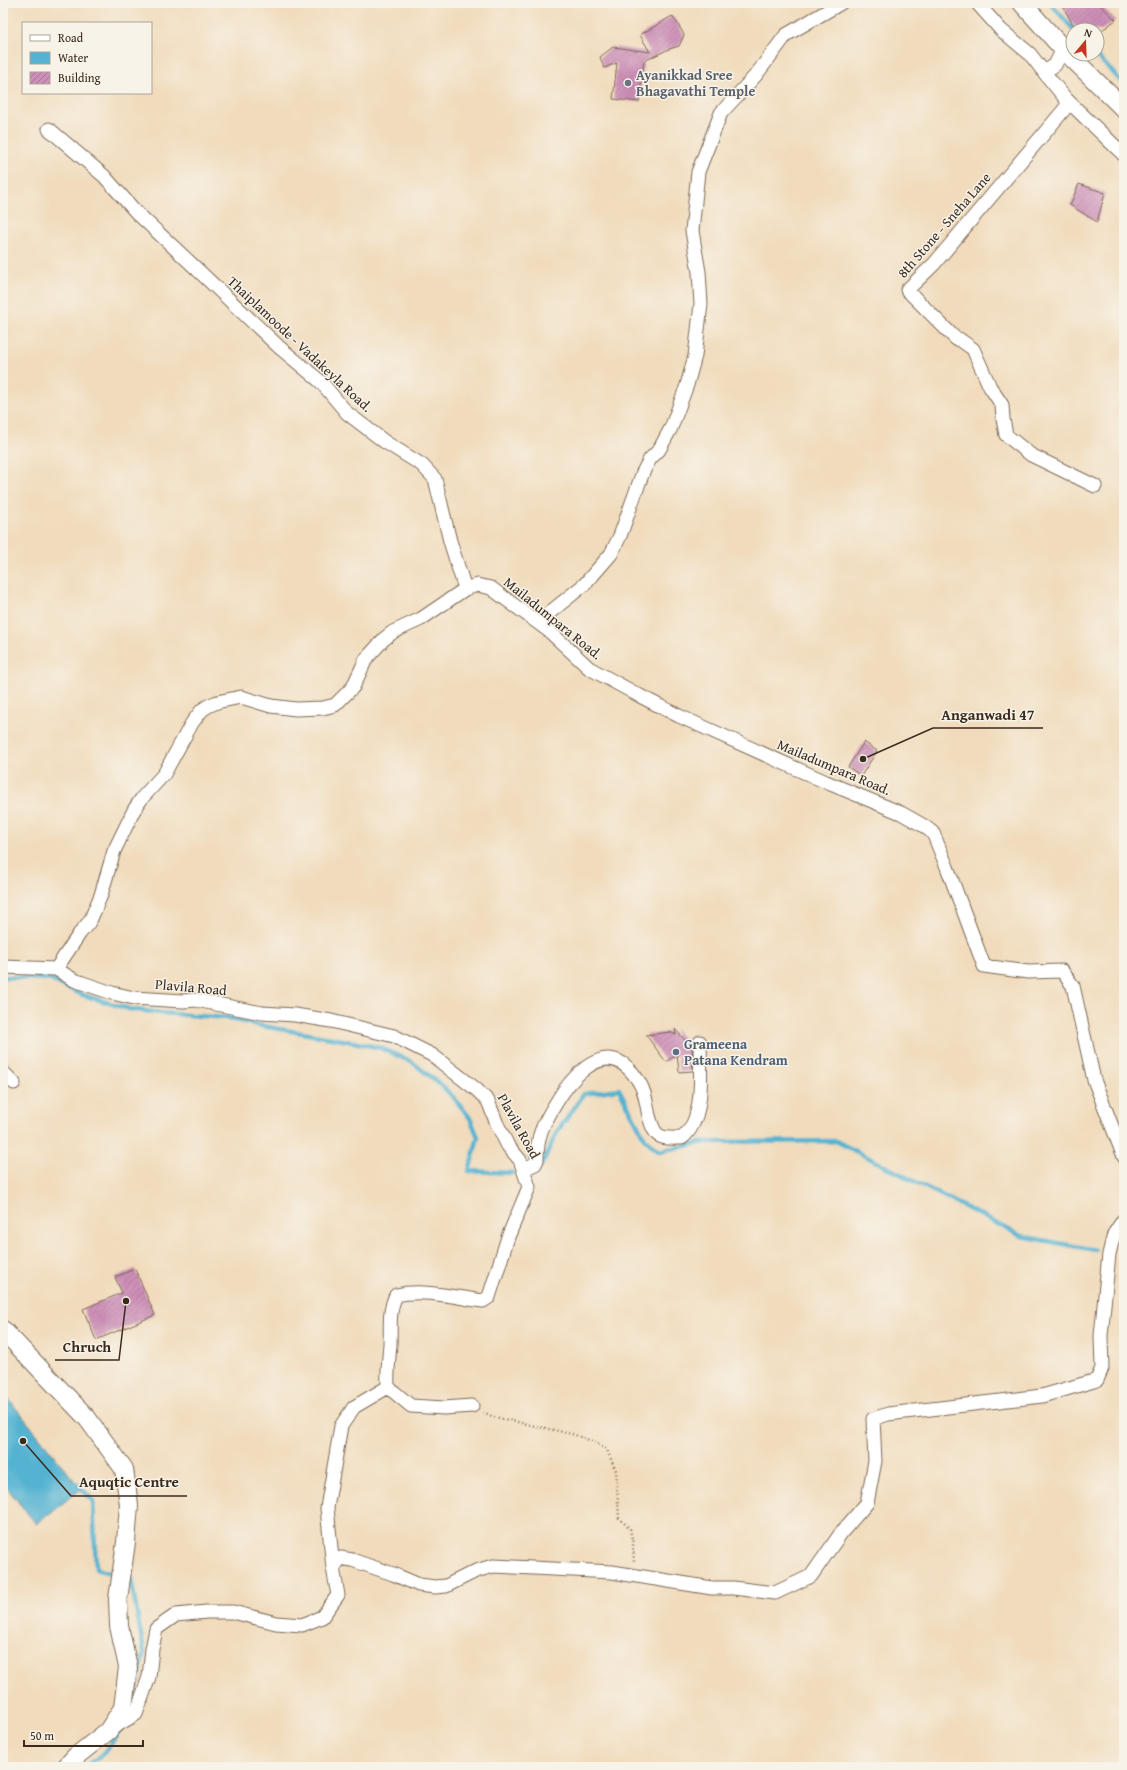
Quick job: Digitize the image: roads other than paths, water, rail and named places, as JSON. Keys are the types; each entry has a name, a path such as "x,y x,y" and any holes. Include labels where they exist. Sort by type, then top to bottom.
{"main road":[{"path":"1022,3 1063,49 1124,109"},
{"path":"3,1330 87,1418 124,1469 129,1504 120,1587 118,1626 128,1667 123,1708 108,1731 75,1757 66,1767"}],"street":[{"path":"538,622 585,584 611,554 620,536 643,472 650,459 659,450 671,428 688,385 695,356 701,304 699,272 692,231 698,172 721,113 756,75 786,35 841,3"},
{"path":"977,3 1001,30 1030,54 1066,99 1124,155"},
{"path":"1043,71 1044,72 1055,65 1063,49"},
{"name":"8th Stone - Sneha Lane","path":"1066,99 1068,106 934,264 908,290 956,339 959,339 973,350 990,387 1002,404 1002,420 1006,435 1032,455 1095,486"},
{"name":"Thaiplamoode - Vadakeyla Road.","path":"49,129 104,176 136,212 279,347 321,382 348,413 384,442 422,465 436,479 450,541 465,589"},
{"name":"Mailadumpara Road.","path":"56,969 80,933 90,921 101,895 114,851 134,810 142,798 164,774 192,723 202,710 217,702 241,697 271,706 296,709 323,708 335,705 352,687 366,659 384,639 393,632 421,619 465,589 477,585 491,588 538,622 589,668 653,704 826,782 901,812 924,826 933,834 948,867 984,966 1028,972 1062,971 1073,986 1094,1080 1124,1157"},
{"path":"3,967 56,969"},
{"name":"Plavila Road","path":"56,969 74,980 112,993 134,998 183,1001 196,1000 262,1012 295,1015 331,1021 394,1036 432,1055 477,1090 488,1101 495,1120 508,1146 520,1160 529,1187 508,1237 489,1297 482,1301 433,1294 396,1295 390,1314 388,1387"},
{"path":"524,1169 535,1164 537,1160 539,1134 569,1083 584,1070 603,1058 620,1060 635,1075 644,1092 650,1121 657,1134 663,1138 682,1138 692,1126 697,1115 700,1082 700,1042"},
{"path":"3,1072 14,1083"},
{"path":"333,1568 341,1558 352,1560 393,1574 418,1585 435,1587 446,1586 493,1566 612,1572 712,1588 732,1588 775,1592 811,1576 842,1533 867,1503 874,1461 873,1419 888,1414 1042,1396 1097,1380 1102,1368 1101,1336 1109,1254 1114,1234 1124,1218"},
{"path":"108,1731 136,1714 150,1678 152,1649 156,1628 176,1615 208,1612 233,1612 276,1623 302,1624 322,1617 338,1595 333,1568 327,1508 341,1426 354,1407 388,1387 410,1406 444,1408 472,1406"}],"water":[{"path":"7,1397 81,1489 36,1524 3,1483 3,1400"}],"waterway":[{"path":"1050,3 1067,22"},
{"path":"1103,62 1124,84"},
{"path":"3,977 49,979 83,995 129,1009 229,1018 257,1025 381,1048 412,1062 440,1084 455,1099 470,1118 478,1137 469,1171 512,1173"},
{"path":"536,1173 543,1162 557,1132 584,1094 619,1089 645,1139 659,1151 706,1142 836,1141 1021,1236 1095,1250"},
{"path":"76,1484 93,1500 96,1569 117,1575"},
{"path":"124,1577 131,1579 144,1652 133,1702"},
{"path":"84,1767 103,1754 123,1727"}],"place":[{"name":"Ayanikkad Sree Bhagavathi Temple","path":"628,83"},
{"name":"Anganwadi 47","path":"863,759"},
{"name":"Grameena Patana Kendram","path":"676,1052"},
{"name":"Chruch","path":"126,1301"},
{"name":"Aquqtic Centre","path":"23,1441"}]}
